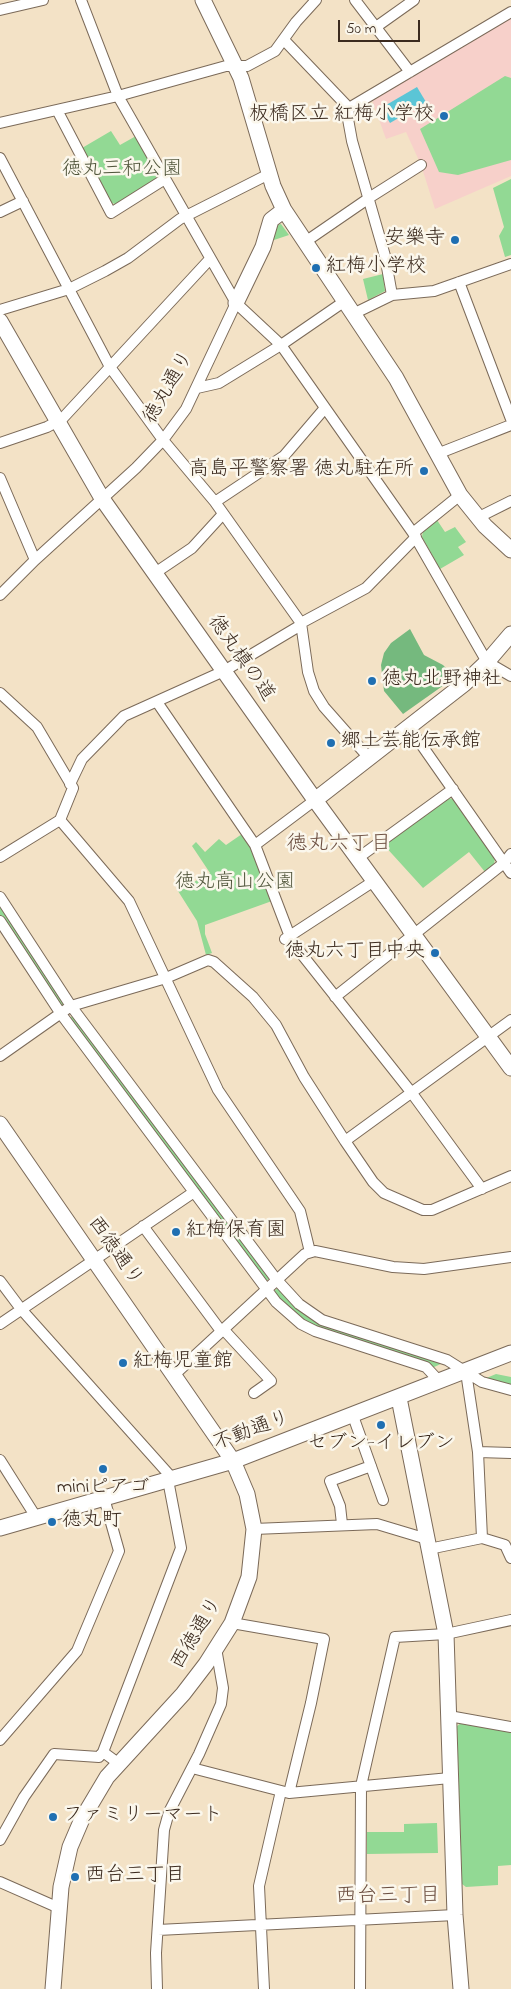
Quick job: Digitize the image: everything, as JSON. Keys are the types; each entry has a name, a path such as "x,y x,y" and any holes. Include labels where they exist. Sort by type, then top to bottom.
{"street":[{"path":"0,10 43,0"},
{"path":"81,0 118,96 236,303 281,345 414,535 487,662 511,676"},
{"path":"0,124 118,96 226,66 247,66 276,52 316,0"},
{"path":"354,0 410,72"},
{"path":"376,27 414,0"},
{"path":"207,1 236,66 269,174 284,210 398,382 460,495 477,518 511,550"},
{"path":"349,108 511,12"},
{"path":"284,40 349,108 348,119 352,142 385,256 392,296"},
{"path":"57,110 111,213 165,179"},
{"path":"0,158 110,367 163,440 215,502 301,624 308,672 314,691 324,707 368,758"},
{"path":"305,242 368,198 421,165"},
{"path":"0,310 69,289 128,258 185,216 269,174"},
{"path":"0,212 23,201"},
{"name":"徳丸通り","path":"0,595 35,560 103,500 163,440 186,409 263,247 271,220 284,210"},
{"path":"0,443 58,421 210,259"},
{"path":"353,314 392,296 434,291 511,264"},
{"path":"459,282 511,419"},
{"path":"197,388 219,383 281,345 345,301"},
{"name":"徳丸槙の道","path":"0,321 103,500 315,800 511,1068"},
{"path":"215,502 284,456 325,408"},
{"path":"437,454 511,425"},
{"path":"0,478 35,560"},
{"path":"70,784 82,759 124,716 224,671 301,624 366,588 414,535 460,495"},
{"path":"477,518 511,501"},
{"path":"155,573 192,548 223,514"},
{"path":"255,845 464,684 487,662 511,634"},
{"path":"0,693 36,727 72,788 60,820 0,857"},
{"path":"157,702 255,845 287,938 412,1092 482,1189"},
{"path":"409,727 511,873"},
{"path":"358,858 453,789"},
{"path":"60,820 129,901 218,1090 300,1211 310,1252"},
{"path":"335,996 504,862 511,854"},
{"path":"287,938 374,880"},
{"path":"0,897 71,1006 276,1279 298,1304 322,1320 447,1360 482,1382 511,1390"},
{"path":"0,921 61,1014 266,1288 289,1314 315,1332 426,1367 440,1382"},
{"path":"0,1056 71,1006 166,978 208,960 214,962 243,984 276,1025 304,1077 373,1182 384,1193 423,1210 440,1208 511,1176"},
{"path":"345,1140 511,1020"},
{"name":"西徳通り","path":"0,1124 233,1461 247,1494 254,1529 249,1578 232,1623 183,1694 118,1763 96,1793 78,1828 65,1867 59,1908 53,1989"},
{"path":"0,1324 194,1192"},
{"path":"143,1226 222,1330 271,1381 254,1393"},
{"path":"174,1375 266,1288 305,1254 310,1252 315,1251 393,1267 424,1269 511,1256"},
{"path":"0,1281 21,1309 170,1479 181,1548 103,1752 99,1757 54,1754 24,1797 0,1840"},
{"name":"不動通り","path":"0,1528 233,1461 353,1416 511,1353"},
{"path":"466,1372 478,1452 482,1538"},
{"path":"399,1398 446,1634 455,1915 460,1989"},
{"path":"353,1416 383,1500"},
{"path":"478,1452 511,1453"},
{"path":"0,1460 36,1517"},
{"path":"342,1524 340,1506 330,1481 370,1466"},
{"path":"0,1740 76,1651 82,1639 119,1551 104,1498"},
{"path":"254,1529 377,1524 428,1544 482,1538 508,1544 511,1558"},
{"path":"360,1989 361,1786 395,1637 446,1634 511,1620"},
{"path":"232,1623 324,1639 311,1703 260,1872 260,1924 264,1989"},
{"path":"157,1989 156,1953 164,1830 169,1812 215,1721 221,1704 223,1688 216,1648"},
{"path":"449,1716 511,1727"},
{"path":"103,1752 118,1763"},
{"path":"192,1768 285,1792 450,1778"},
{"path":"0,1882 59,1908"},
{"path":"158,1930 455,1915"}],"shaded area":[{"name":"板橋区立 紅梅小学校","path":"511,18 511,176 435,209 421,165 406,132 386,139 372,100"}],"green space":[{"path":"505,76 511,78 511,160 458,175 439,172 420,129"},
{"name":"徳丸三和公園","path":"111,131 120,145 136,136 157,174 156,180 117,205 110,202 82,148"},
{"path":"511,179 511,255 505,257 499,236 504,227 493,188"},
{"path":"281,224 289,235 271,241 277,225"},
{"path":"383,274 385,291 368,300 363,279"},
{"path":"437,520 445,532 455,527 466,542 458,547 464,555 440,569 422,537 423,531"},
{"path":"410,629 424,655 443,665 449,671 451,680 403,714 384,691 381,665 384,653 391,643"},
{"path":"447,798 454,799 495,858 494,865 485,872 469,852 423,888 383,844"},
{"name":"徳丸高山公園","path":"242,834 253,850 272,901 205,925 205,934 212,953 206,955 197,921 178,891 210,873 192,846 196,842 205,852 219,839 226,845"},
{"path":"0,901 67,1003 60,1008 0,916"},
{"path":"75,1015 271,1277 265,1282 67,1019"},
{"path":"279,1287 297,1307 445,1362 432,1368 318,1330 290,1311 273,1292"},
{"path":"496,1374 511,1377 511,1387 484,1379"},
{"path":"461,1723 511,1732 511,1865 498,1866 498,1885 466,1887 462,1884 457,1726"},
{"path":"437,1823 438,1853 367,1854 367,1832 404,1832 404,1824"}],"water":[{"path":"417,87 426,102 390,123 381,108"}],"place":[{"name":"板橋区立 紅梅小学校","path":"444,116"},
{"name":"安樂寺","path":"455,240"},
{"name":"紅梅小学校","path":"316,268"},
{"name":"高島平警察署 徳丸駐在所","path":"424,471"},
{"name":"徳丸北野神社","path":"372,681"},
{"name":"郷土芸能伝承館","path":"331,743"},
{"name":"徳丸六丁目中央","path":"435,953"},
{"name":"紅梅保育園","path":"176,1232"},
{"name":"紅梅児童館","path":"123,1363"},
{"name":"セブン-イレブン","path":"381,1425"},
{"name":"miniピアゴ","path":"103,1469"},
{"name":"徳丸町","path":"52,1522"},
{"name":"ファミリーマート","path":"53,1817"},
{"name":"西台三丁目","path":"75,1877"}],"district":[{"name":"徳丸六丁目","path":"339,846"},
{"name":"西台三丁目","path":"388,1898"}]}
